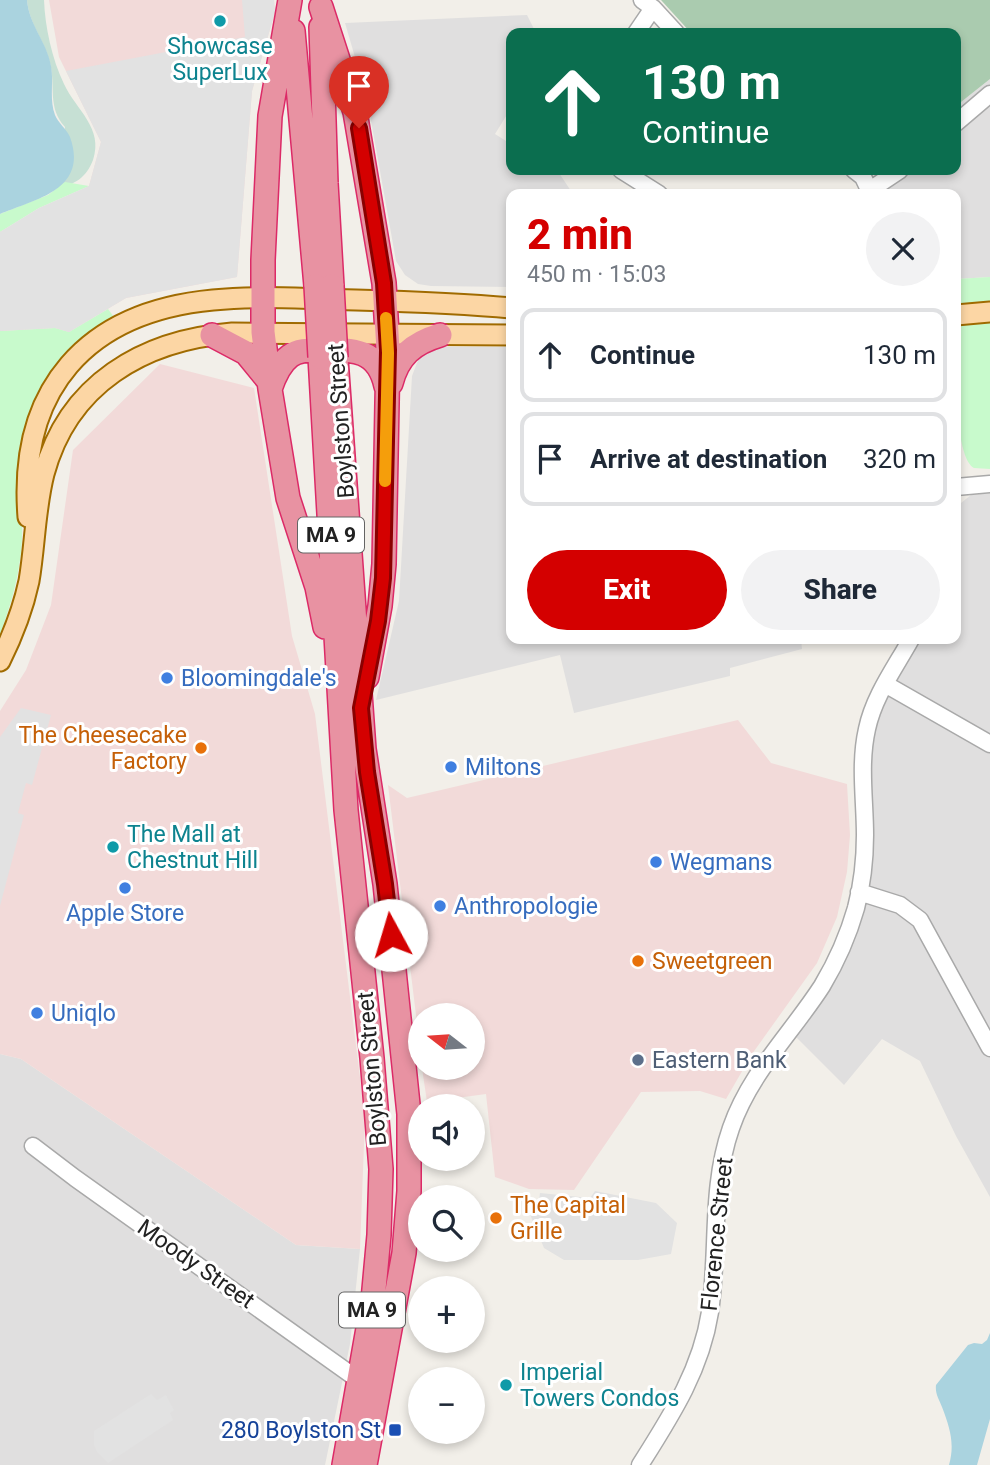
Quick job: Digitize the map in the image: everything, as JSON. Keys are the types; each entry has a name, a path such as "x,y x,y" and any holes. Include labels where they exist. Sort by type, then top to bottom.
{"highway":[{"name":"Boylston Street","path":"290,0 324,286 350,710 346,810 381,1169 376,1278 344,1465"},
{"path":"290,0 270,116 262,298 263,332 288,498 321,603 350,710"},
{"name":"Boylston Street","path":"321,4 326,183 324,286"},
{"path":"321,4 357,120 382,265 387,334 383,578 378,621 350,710"},
{"path":"212,335 246,353 269,384"},
{"path":"387,396 394,370 405,353 419,343 440,335"},
{"path":"269,384 279,367 295,353 347,349 362,352 378,366 387,396"},
{"name":"Boylston Street","path":"350,710 367,772 385,884 403,1048 410,1154 407,1229 400,1284 365,1465"}],"main road":[{"path":"32,560 27,488 30,447 45,401 64,371 95,340 135,317 202,301 262,298 385,300 506,308"},
{"path":"961,315 990,312"},
{"path":"0,661 24,603 44,475 59,436 81,403 102,381 140,356 165,345 212,335 263,332 506,335"}],"street":[{"path":"638,28 647,4 671,28"},
{"path":"961,119 990,94"},
{"path":"629,175 651,189"},
{"path":"875,189 893,175"},
{"path":"961,487 990,484"},
{"name":"Florence Street","path":"640,1465 686,1388 703,1343 714,1278 717,1189 731,1128 746,1094 765,1063 831,971 846,937 859,892 865,838 865,738 870,716 883,687 908,644"},
{"path":"883,687 990,744"},
{"path":"859,892 900,905 920,920 990,1048"},
{"name":"Moody Street","path":"33,1146 360,1381"}],"shaded area":[{"path":"49,0 274,0 275,12 252,91 237,277 126,298 69,332 55,328 0,331 0,232 89,186 101,142 59,57"},
{"path":"242,0 274,0 275,12 252,91 237,277 126,298 69,332 55,328 0,331 0,232 39,208 89,186 101,142 66,71 245,37"},
{"path":"527,15 534,28 506,28 506,116 495,134 506,141 506,175 560,175 570,189 506,189 506,287 418,284 405,275 396,261 367,98 345,23"},
{"path":"990,79 990,277 961,279 961,189 885,189 881,175 961,175 961,102"},
{"path":"423,347 506,347 506,644 802,644 802,649 730,668 730,676 574,713 560,655 376,700 399,601 412,376"},
{"path":"160,364 254,388 292,636 315,714 365,1118 360,1249 296,1245 21,1059 0,1054 0,711 26,670 51,605 73,450"},
{"path":"990,493 990,1197 956,1136 920,1061 882,1039 844,1085 792,1033 851,945 864,911 873,826 871,738 886,698 915,644 961,644 961,503 971,495"},
{"path":"21,708 51,715 32,785 26,783 18,813 24,815 0,906 0,737"},
{"path":"738,720 771,763 847,784 850,835 847,872 837,917 817,963 752,1054 726,1099 700,1091 641,1092 574,1190 529,1189 495,1177 486,1094 426,1094 424,1080 485,1080 485,1003 415,1003 388,785 407,798"},
{"path":"0,1054 21,1059 296,1245 360,1249 350,1344 325,1465 0,1465"},
{"path":"595,1191 656,1203 677,1223 671,1254 638,1260 564,1260 544,1248 527,1207 539,1200 540,1193 590,1198"},
{"path":"151,1394 157,1400 166,1395 174,1410 170,1413 173,1420 108,1463 97,1452 94,1431"}],"green space":[{"path":"27,0 44,0 56,64 64,84 95,138 93,160 87,171 74,182 57,189 65,127 56,112 50,63 28,9"},
{"path":"661,0 990,0 990,79 961,102 961,28 686,28"},
{"path":"65,182 89,186 39,208 0,232 0,214 48,195"},
{"path":"990,277 990,469 974,468 966,457 961,437 961,279"},
{"path":"108,309 114,317 73,347 45,384 35,404 23,451 20,563 0,635 0,331 55,328 69,332"}],"water":[{"path":"0,0 27,0 31,17 49,57 55,115 70,137 74,155 72,169 65,181 55,190 0,214"},
{"path":"990,1333 990,1419 977,1465 949,1465 951,1436 936,1385 968,1345 982,1344"}],"slow traffic":[{"path":"385,481 388,353 386,318"}],"place":[{"name":"Showcase SuperLux","path":"220,21"},
{"name":"Bloomingdale's","path":"167,678"},
{"name":"The Cheesecake Factory","path":"201,748"},
{"name":"Miltons","path":"451,767"},
{"name":"The Mall at Chestnut Hill","path":"113,847"},
{"name":"Wegmans","path":"656,862"},
{"name":"Apple Store","path":"125,888"},
{"name":"Anthropologie","path":"440,906"},
{"name":"Sweetgreen","path":"638,961"},
{"name":"Uniqlo","path":"37,1013"},
{"name":"Eastern Bank","path":"638,1060"},
{"name":"The Capital Grille","path":"496,1218"},
{"name":"Imperial Towers Condos","path":"506,1385"},
{"name":"280 Boylston St","path":"395,1430"}],"route":[{"path":"359,128 384,283 388,350 383,578 378,621 361,708 367,772 391,935"}]}
